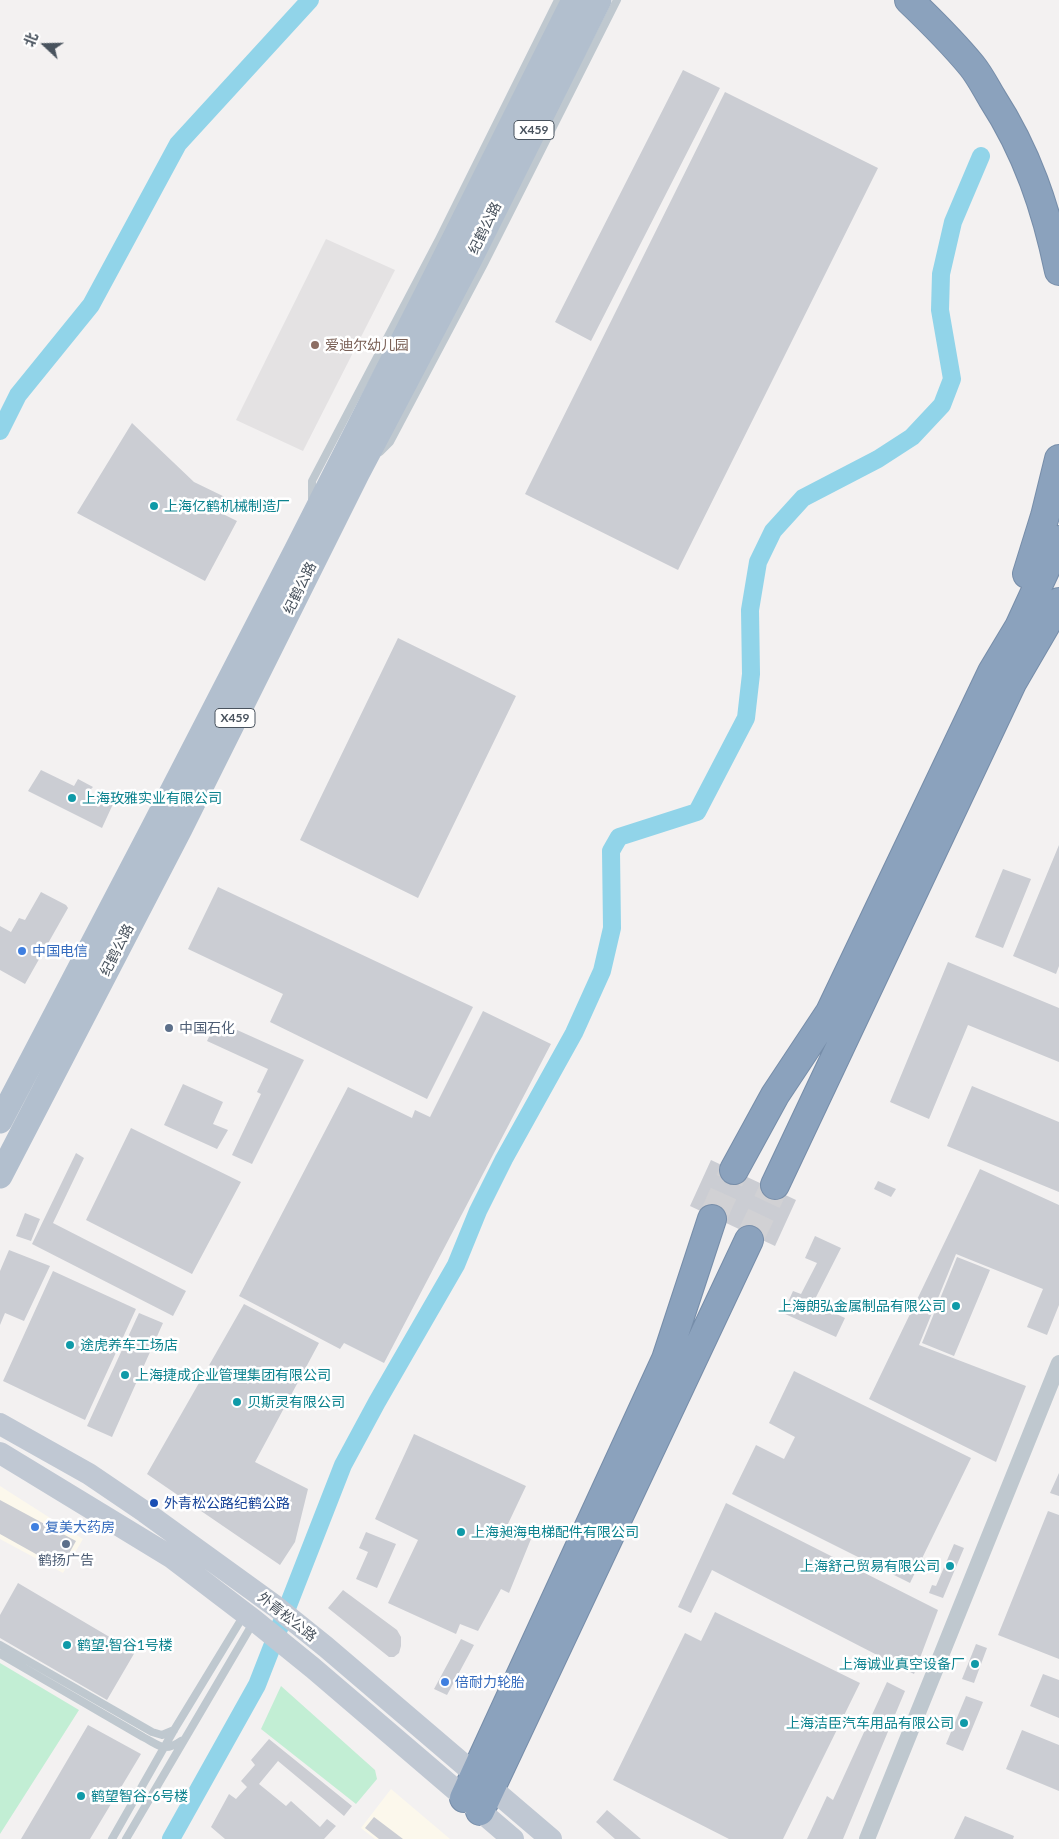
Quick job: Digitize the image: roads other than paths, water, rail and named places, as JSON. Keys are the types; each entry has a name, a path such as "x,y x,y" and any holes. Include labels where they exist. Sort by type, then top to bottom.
{"highway":[{"path":"909,0 930,19 973,68 1007,121 1034,178 1051,232 1059,271"},
{"path":"1002,678 1009,621 1029,569 1046,516 1059,459"},
{"path":"775,1185 1002,678 1019,627 1059,540"},
{"path":"734,1170 775,1095 830,1012 1002,678 1026,641 1059,571"},
{"path":"1002,678 1059,602"},
{"path":"477,1793 666,1358 712,1219"},
{"path":"477,1793 749,1240"}],"main road":[{"name":"纪鹤公路","path":"0,1176 180,829 357,474 461,253 574,0"},
{"name":"纪鹤公路","path":"0,1121 160,817 311,519 461,253 599,0"},
{"name":"外青松公路","path":"0,1424 105,1485 145,1512 275,1606 326,1647 477,1793 513,1839"},
{"name":"外青松公路","path":"0,1453 171,1557 477,1793 551,1839"}],"street":[{"path":"867,1839 1059,1363"}],"lane":[{"path":"461,253 558,0"},
{"path":"461,253 617,0"},
{"path":"112,1839 174,1730 254,1620"},
{"path":"126,1839 254,1620"},
{"path":"0,1645 152,1732 162,1735 174,1730"},
{"path":"0,1654 165,1748 172,1748 184,1740"}],"waterway":[{"path":"0,431 18,395 91,305 178,144 310,0"},
{"path":"171,1839 257,1685 343,1465 456,1265 478,1211 504,1159 574,1033 602,971 612,928 611,851 619,837 697,812 746,718 751,674 750,610 758,562 773,531 803,498 878,459 912,437 942,405 952,379 940,310 941,274 953,222 981,156"}],"tunnel":[{"path":"712,1219 734,1170"},
{"path":"749,1240 775,1185"}],"place":[{"name":"爱迪尔幼儿园","path":"315,345"},
{"name":"上海亿鹤机械制造厂","path":"154,506"},
{"name":"上海玫雅实业有限公司","path":"72,798"},
{"name":"中国电信","path":"22,951"},
{"name":"中国石化","path":"169,1028"},
{"name":"上海朗弘金属制品有限公司","path":"956,1306"},
{"name":"途虎养车工场店","path":"70,1345"},
{"name":"上海捷成企业管理集团有限公司","path":"125,1375"},
{"name":"贝斯灵有限公司","path":"237,1402"},
{"name":"外青松公路纪鹤公路","path":"154,1503"},
{"name":"复美大药房","path":"35,1527"},
{"name":"上海昶海电梯配件有限公司","path":"461,1532"},
{"name":"鹤扬广告","path":"66,1544"},
{"name":"上海舒己贸易有限公司","path":"950,1566"},
{"name":"鹤望·智谷1号楼","path":"67,1645"},
{"name":"上海诚业真空设备厂","path":"975,1664"},
{"name":"倍耐力轮胎","path":"445,1682"},
{"name":"上海洁臣汽车用品有限公司","path":"964,1723"},
{"name":"鹤望智谷-6号楼","path":"81,1796"}]}
